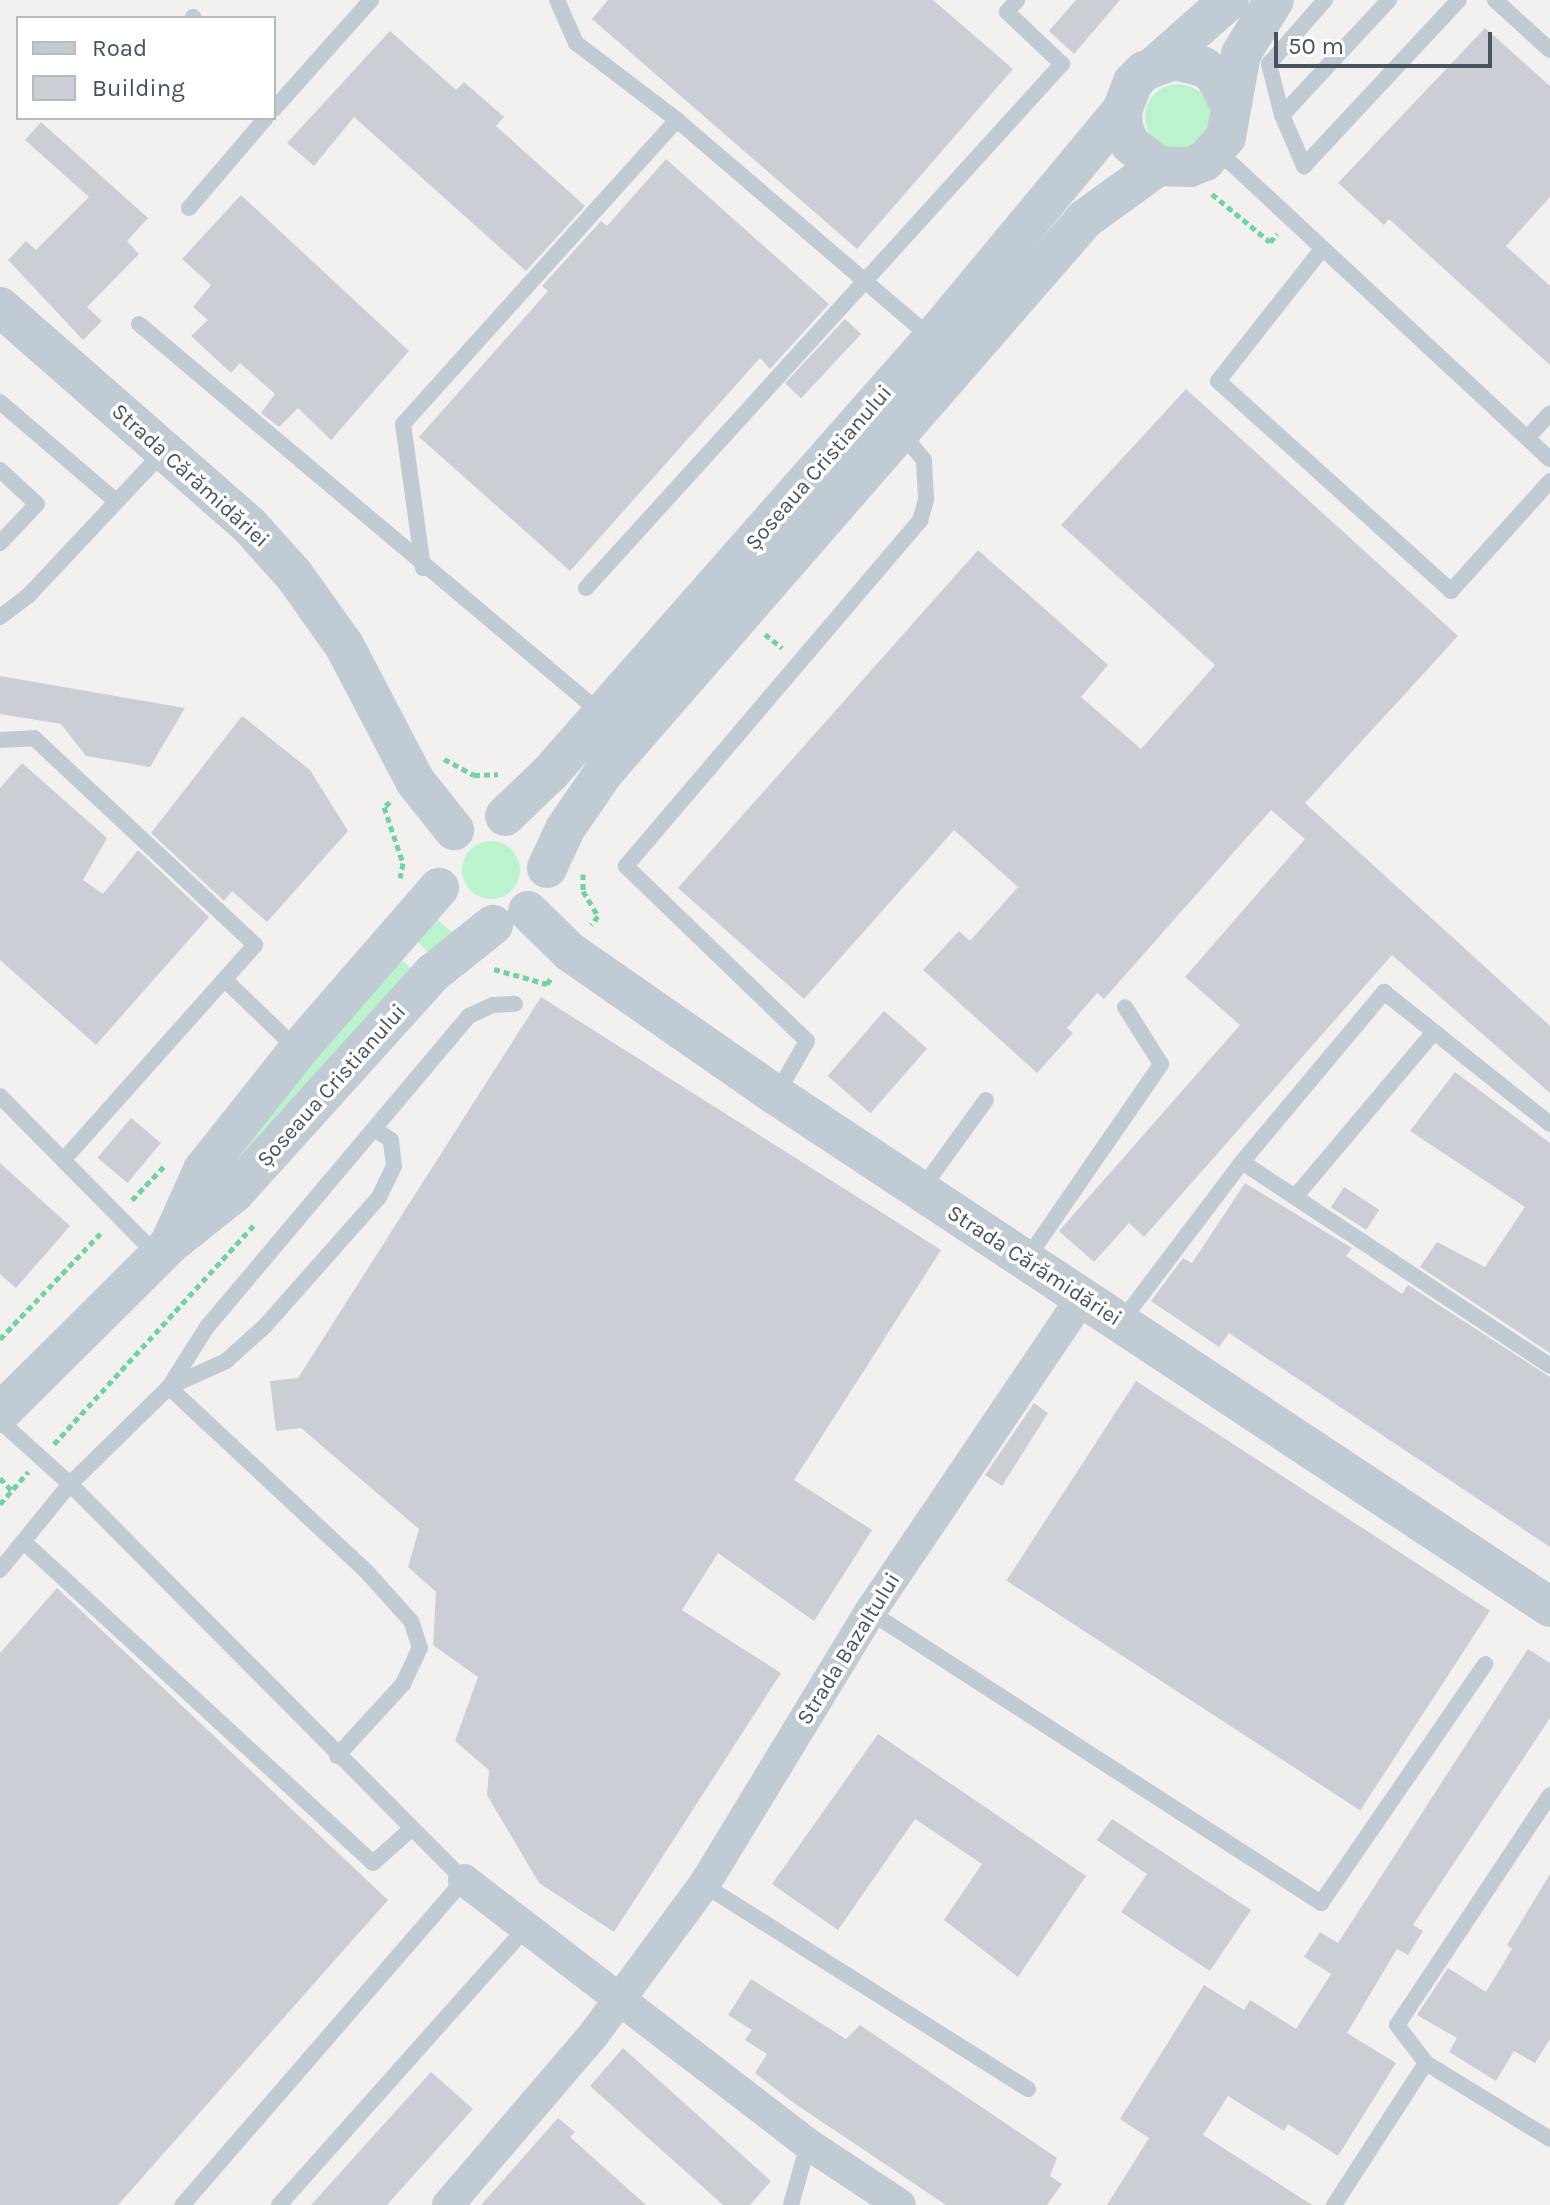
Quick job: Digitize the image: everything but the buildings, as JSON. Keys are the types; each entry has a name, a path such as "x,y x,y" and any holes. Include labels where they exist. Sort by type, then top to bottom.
{"street":[{"name":"Șoseaua Cristianului","path":"505,816 528,797 932,339 1122,110 1133,82 1229,0"},
{"path":"1122,110 1130,144 1158,166 1190,167 1217,150 1230,121 1230,105 1241,54 1274,0"},
{"path":"1157,64 1173,60 1204,67 1225,90 1230,105"},
{"name":"Șoseaua Cristianului","path":"565,866 565,829 604,772 1085,219 1158,166"},
{"name":"Strada Cărămidăriei","path":"0,307 250,526 294,575 344,645 415,781 454,830"},
{"path":"483,815 505,816 539,840 565,866 510,918 460,915 439,888 438,853 454,830 483,815"},
{"name":"Șoseaua Cristianului","path":"164,1250 203,1170 298,1050 439,888"},
{"name":"Șoseaua Cristianului","path":"0,1413 164,1250 234,1193 433,973 510,918"},
{"name":"Strada Cărămidăriei","path":"510,918 570,952 776,1095 1550,1607"},
{"name":"Strada Bazaltului","path":"448,2205 618,2002 704,1885 870,1612 1082,1298"},
{"path":"464,1880 524,1930 808,2144 900,2205"}],"lane":[{"path":"276,101 371,0"},
{"path":"557,0 576,43 677,120 932,339"},
{"path":"586,588 862,279 1062,64 1007,12 1017,0"},
{"path":"1325,0 1269,64 1282,115 1304,166 1459,0"},
{"path":"1282,115 1389,0"},
{"path":"1495,0 1550,50"},
{"path":"189,208 264,120"},
{"path":"423,568 403,424 677,120"},
{"path":"1217,150 1550,459"},
{"path":"1322,249 1218,381 1451,591 1550,481"},
{"path":"139,324 423,568 602,714"},
{"path":"0,402 116,501"},
{"path":"1527,438 1550,413"},
{"path":"776,1095 807,1041 626,866 920,521 926,500 924,460 901,433"},
{"path":"0,617 28,596 164,451"},
{"path":"0,470 37,504 0,543"},
{"path":"0,740 34,738 255,945 64,1159"},
{"path":"225,980 298,1050"},
{"path":"1121,1322 1242,1162 1384,992 1550,1124"},
{"path":"0,1570 70,1484 169,1387 207,1327 469,1016 493,1005 515,1004"},
{"path":"1026,1260 1161,1064 1125,1007"},
{"path":"1295,1197 1434,1032"},
{"path":"0,1096 164,1250"},
{"path":"920,1191 986,1100"},
{"path":"169,1387 236,1352 379,1197 394,1166 391,1140 374,1129"},
{"path":"1242,1162 1550,1366"},
{"path":"169,1387 366,1571 411,1621 420,1648 403,1684 337,1756"},
{"path":"0,1421 70,1484 410,1830 464,1880 182,2205"},
{"path":"24,1542 373,1863 410,1830"},
{"path":"870,1612 1321,1903 1485,1664"},
{"path":"1550,1795 1397,2025 1426,2063 1550,2139"},
{"path":"704,1885 1028,2089"},
{"path":"279,2205 524,1930"},
{"path":"1334,2205 1426,2063"},
{"path":"791,2205 808,2144"}],"path":[{"path":"1207,193 1216,194 1270,242 1290,219"},
{"path":"756,645 775,622"},
{"path":"484,978 494,969 547,984 598,916 565,866"},
{"path":"0,1504 257,1222"},
{"path":"0,1478 12,1491"}],"green space":[{"path":"1178,84 1191,87 1201,94 1208,104 1211,117 1208,130 1201,140 1191,147 1178,150 1165,147 1155,140 1148,130 1145,117 1148,104 1155,94 1165,87"},
{"path":"491,841 502,843 511,850 518,859 518,881 511,890 502,897 491,899 480,897 471,890 464,881 462,870 464,859 471,850 480,843"},
{"path":"433,916 455,935 432,956 416,940"},
{"path":"400,958 416,973 200,1209 247,1133"}]}
